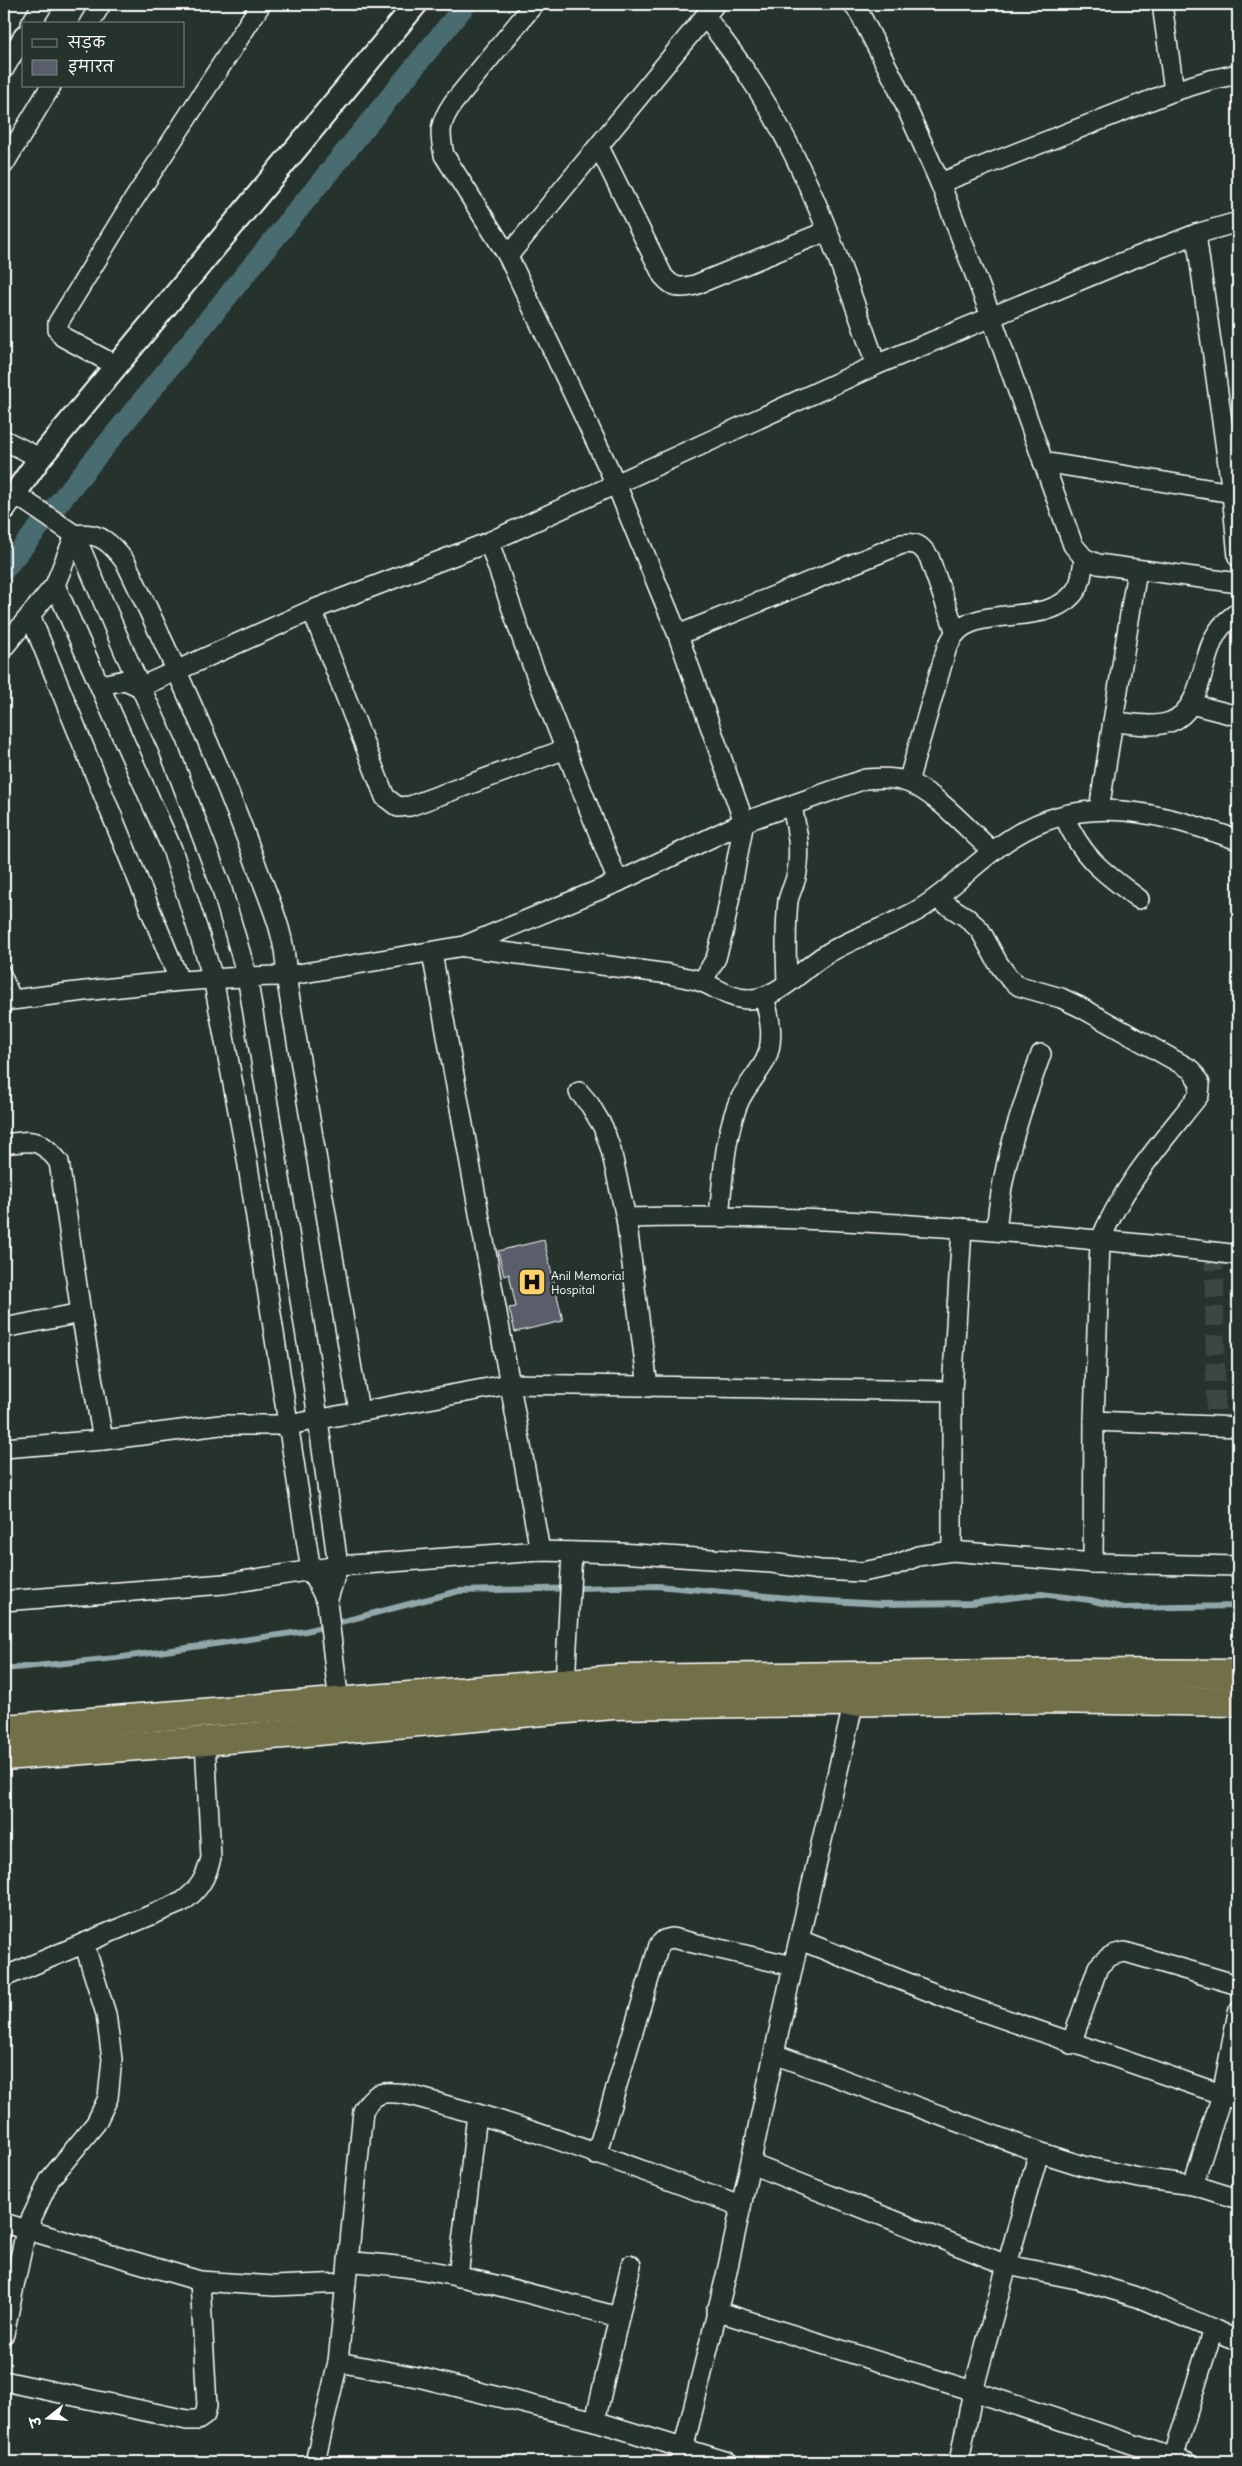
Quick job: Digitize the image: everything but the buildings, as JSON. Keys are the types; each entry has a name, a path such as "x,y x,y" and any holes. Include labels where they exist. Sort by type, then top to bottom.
{"highway":[{"path":"4,1729 618,1679 705,1676 1238,1674"},
{"path":"4,1756 205,1741 614,1705 1042,1699 1238,1702"}],"street":[{"path":"32,22 43,4"},
{"path":"90,22 101,4"},
{"path":"117,366 63,336 58,330 58,323 128,207 261,4"},
{"path":"359,1411 286,976 287,961 283,941 237,809 178,670 126,563 118,552 100,537 88,533 69,531 15,502 40,458 416,4"},
{"path":"534,4 453,103 442,120 440,136 444,155 508,256 616,484 678,635 744,822 723,933 716,958 702,982"},
{"path":"1162,4 1174,91"},
{"path":"860,7 940,183 991,316 1073,545 1084,558 1098,564 1238,583"},
{"path":"508,256 710,10 786,140 827,231 876,365"},
{"path":"4,69 22,38"},
{"path":"940,183 1174,91 1238,74"},
{"path":"4,164 50,88"},
{"path":"598,147 663,276 671,285 682,288 695,285 827,231"},
{"path":"100,685 125,680 140,687 312,610 489,542 876,365 991,316 1196,234 1238,222"},
{"path":"1196,234 1232,493 1238,557"},
{"path":"4,440 40,458"},
{"path":"1043,462 1232,493"},
{"path":"4,647 55,585 69,531"},
{"path":"69,531 168,747 221,886 247,976 318,1419 338,1566 327,1602"},
{"path":"489,542 524,644 618,882"},
{"path":"678,635 902,544 914,543 922,547 929,557 956,633"},
{"path":"908,782 947,647 956,633 966,625 983,620 1057,607 1071,597 1080,583 1084,558"},
{"path":"1099,810 1137,570"},
{"path":"55,585 172,849 213,978 246,1153 312,1571 327,1602 339,1703"},
{"path":"312,610 385,797 398,807 410,806 566,749"},
{"path":"1113,722 1153,725 1169,722 1181,717 1191,704 1216,634 1225,622 1238,612"},
{"path":"30,616 179,980"},
{"path":"1191,704 1238,716"},
{"path":"10,1000 179,980 286,976 432,953 464,946 618,882 744,822 792,807 865,779 885,777 908,782 931,795 992,852"},
{"path":"787,983 786,927 789,898 797,874 799,860 798,836 792,807"},
{"path":"464,946 669,974 702,982 723,993 747,999 764,997 787,983 812,963 847,942 919,909 936,898 1014,836 1064,816 1099,810 1131,810 1175,818 1238,840"},
{"path":"1064,816 1080,849 1095,865 1139,899"},
{"path":"936,898 966,917 980,930 998,963 1009,978 1019,986 1061,998 1080,1007 1192,1070 1200,1084 1199,1095 1132,1179 1110,1217 1100,1240 1094,1421 1092,1564"},
{"path":"432,953 540,1551"},
{"path":"719,1216 729,1135 737,1106 750,1081 765,1060 771,1039 770,1018 764,997"},
{"path":"996,1231 1000,1188 1007,1156 1041,1054"},
{"path":"579,1092 590,1105 603,1127 611,1150 626,1218 648,1387"},
{"path":"4,1144 27,1140 47,1146 59,1162 81,1313 103,1440"},
{"path":"626,1218 719,1216 847,1220 1100,1240 1238,1254"},
{"path":"952,1551 952,1391 962,1228"},
{"path":"4,1328 81,1313"},
{"path":"4,1448 103,1440 220,1425 288,1424 510,1384 952,1391"},
{"path":"1094,1421 1238,1427"},
{"path":"4,1601 224,1584 338,1566 540,1551 772,1563 820,1570 862,1572 893,1566 918,1556 952,1551 1092,1564 1238,1566"},
{"path":"565,1684 572,1552"},
{"path":"682,2456 751,2164 793,1966 854,1701"},
{"path":"4,1977 182,1902 195,1892 206,1876 211,1858 205,1741"},
{"path":"596,2156 659,1945 664,1940 672,1938 793,1966"},
{"path":"800,1940 961,2004 1230,2098"},
{"path":"4,2334 26,2230 50,2180 96,2123 108,2098 112,2059 106,2014 84,1943"},
{"path":"1071,2044 1098,1967 1106,1957 1115,1953 1125,1952 1238,1985"},
{"path":"1192,2185 1230,2098 1238,2012"},
{"path":"774,2054 1039,2152 1083,2166 1139,2178 1192,2185 1238,2199"},
{"path":"315,2462 338,2362 363,2111 369,2100 382,2093 397,2093 477,2114 546,2136 596,2156 741,2206"},
{"path":"458,2278 477,2114"},
{"path":"958,2462 973,2391 1039,2152"},
{"path":"751,2164 1007,2264 1077,2279 1140,2298 1238,2341"},
{"path":"4,2222 200,2281 274,2286 346,2283"},
{"path":"348,2262 376,2263 458,2278 619,2317"},
{"path":"595,2421 631,2265"},
{"path":"4,2381 187,2420 198,2420 205,2415 207,2406 200,2281"},
{"path":"716,2310 973,2391 1177,2461 1213,2329"},
{"path":"338,2362 422,2378 595,2421 682,2456 728,2462"}],"lane":[{"path":"4,969 10,1000"}],"waterway":[{"path":"4,570 466,4"},
{"path":"4,1669 116,1658 306,1631 459,1591 657,1586 812,1600 882,1604 971,1603 1041,1594 1090,1600 1123,1608 1238,1606"}],"tunnel":[{"path":"1214,1251 1216,1426"}],"place":[{"name":"Anil Memorial Hospital","path":"532,1282"}]}
